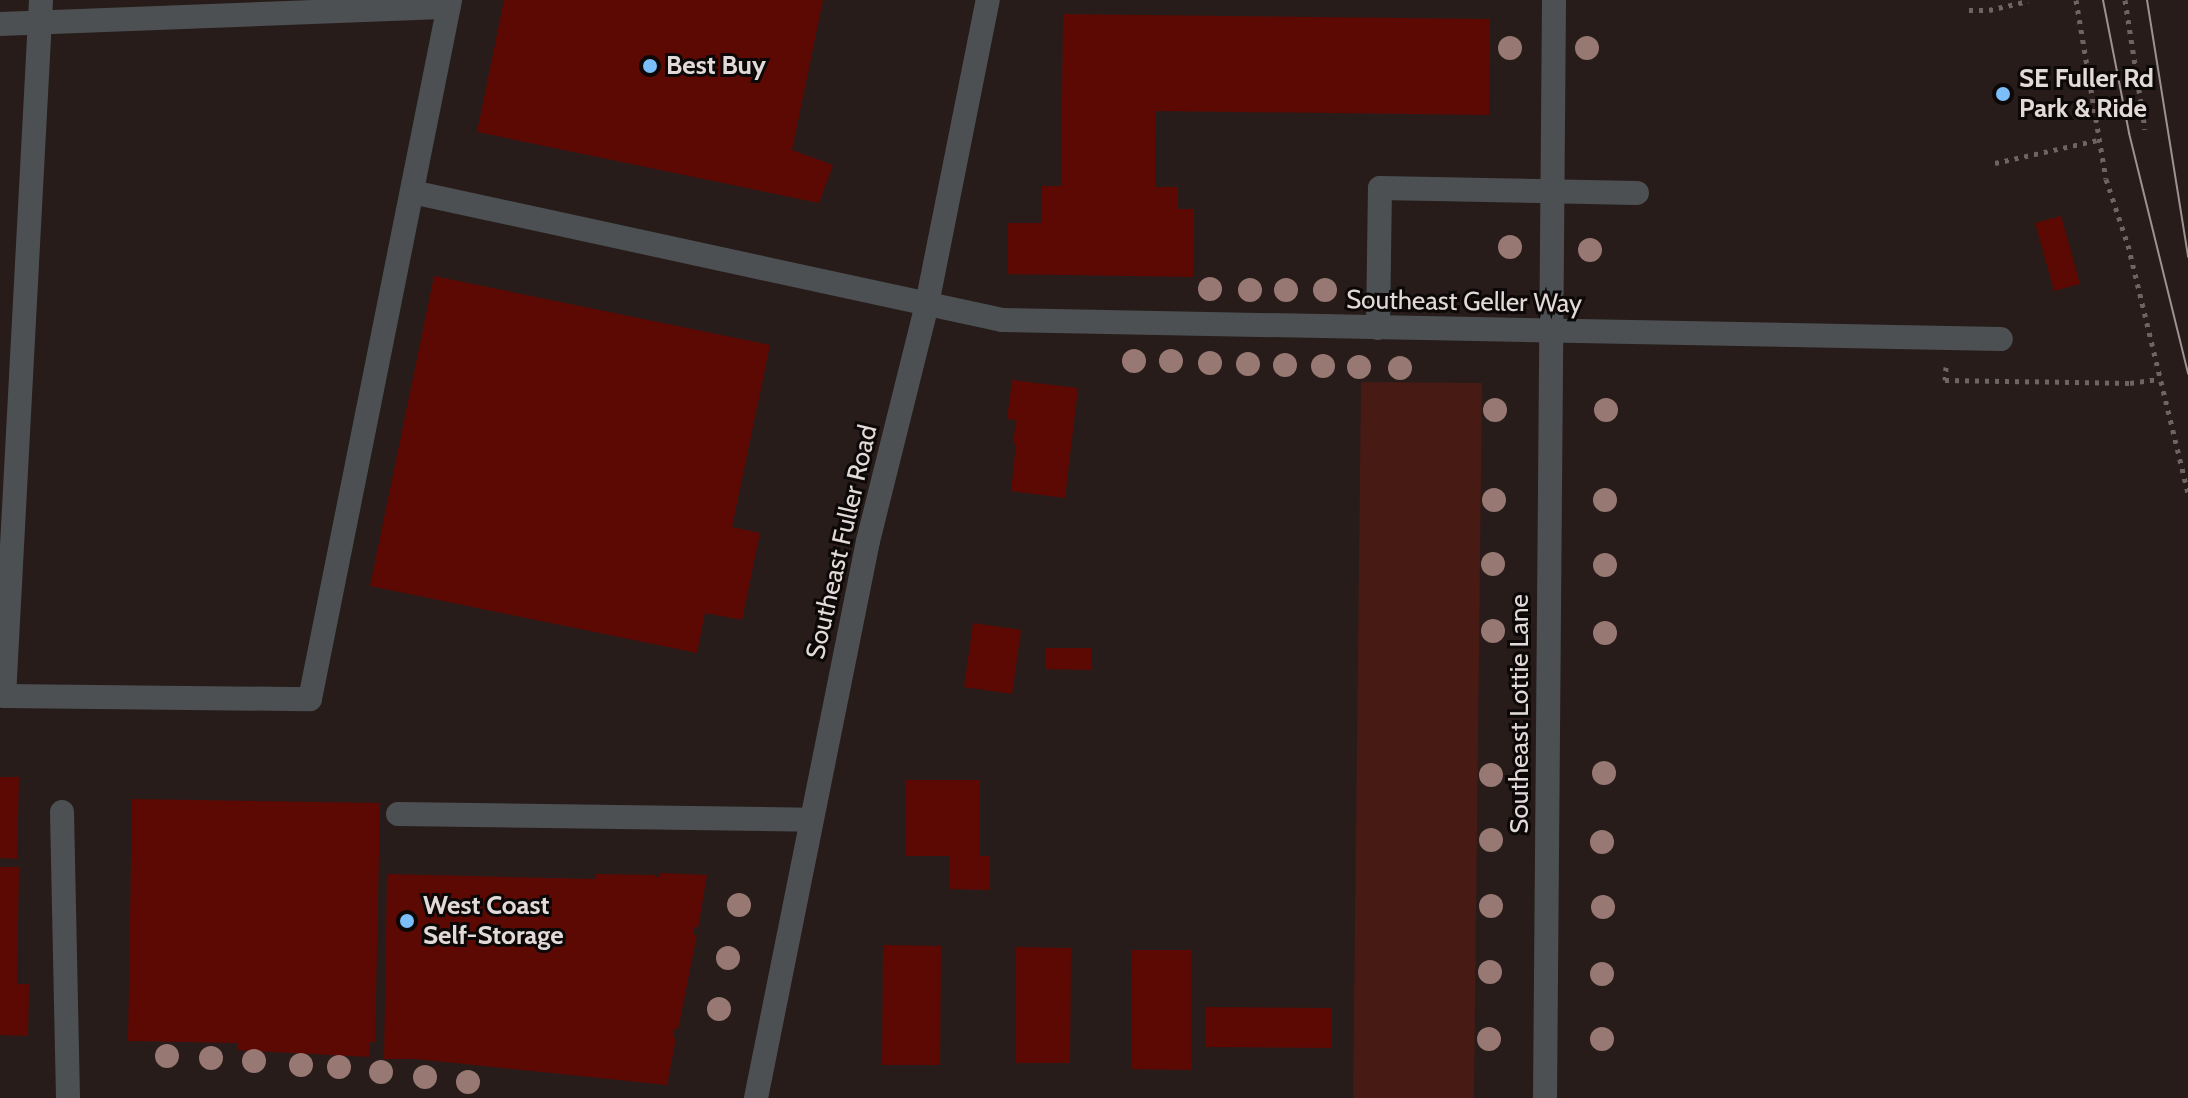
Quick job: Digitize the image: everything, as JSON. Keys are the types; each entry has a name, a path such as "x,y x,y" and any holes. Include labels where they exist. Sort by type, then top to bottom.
{"street":[{"name":"Southeast Fuller Road","path":"756,1098 868,541 927,304 988,0"},
{"name":"Southeast Lottie Lane","path":"1545,1098 1554,0"},
{"path":"0,24 41,10 450,3 310,699 4,696 41,10"},
{"path":"1378,328 1380,188 1637,193"},
{"name":"Southeast Geller Way","path":"412,192 1002,320 2001,339"},
{"path":"62,812 68,1098"},
{"path":"398,814 811,820"}],"path":[{"path":"2076,0 2098,140 2144,305 2158,379 2188,493"},
{"path":"2125,0 2145,129"},
{"path":"1969,10 1989,10 2028,1"},
{"path":"1995,163 2098,140"},
{"path":"1948,338 1945,380 2130,383 2158,379"}],"shaded area":[{"path":"1361,382 1482,383 1474,1098 1353,1098"}],"building":[{"name":"Best Buy","path":"504,0 823,0 792,150 833,165 819,203 477,132"},
{"path":"1063,14 1490,19 1489,115 1156,111 1155,187 1178,187 1178,209 1194,209 1193,277 1008,274 1008,223 1041,223 1042,186 1061,186"},
{"path":"2061,216 2080,284 2054,291 2035,223"},
{"path":"434,276 770,345 732,527 760,533 742,620 705,613 697,653 370,586"},
{"path":"1012,380 1078,388 1065,498 1011,491 1016,420 1007,419"},
{"path":"973,623 1021,630 1012,694 964,687"},
{"path":"1046,648 1091,648 1091,670 1046,669"},
{"path":"0,777 19,777 17,859 0,858"},
{"path":"905,780 980,780 980,856 990,856 989,890 949,889 949,856 905,856"},
{"path":"132,799 380,803 375,1042 369,1042 369,1057 237,1050 237,1043 128,1041"},
{"path":"0,867 19,867 17,984 29,984 28,1036 0,1035"},
{"path":"660,873 707,875 698,928 694,927 693,935 697,935 678,1029 674,1029 673,1038 676,1038 667,1085 416,1059 384,1059 387,874 595,879 595,874 655,875 660,879"},
{"path":"883,945 941,946 940,1065 882,1065"},
{"path":"1016,947 1071,948 1070,1063 1016,1063"},
{"path":"1132,950 1191,950 1191,1070 1131,1069"},
{"path":"1206,1007 1332,1008 1332,1048 1206,1047"}],"tram line":[{"path":"2103,0 2129,133 2188,374"},
{"path":"2147,0 2188,257"}],"place":[{"name":"Best Buy","path":"650,66"},
{"name":"SE Fuller Rd Park & Ride","path":"2003,94"},
{"name":"West Coast Self-Storage","path":"407,921"}]}
